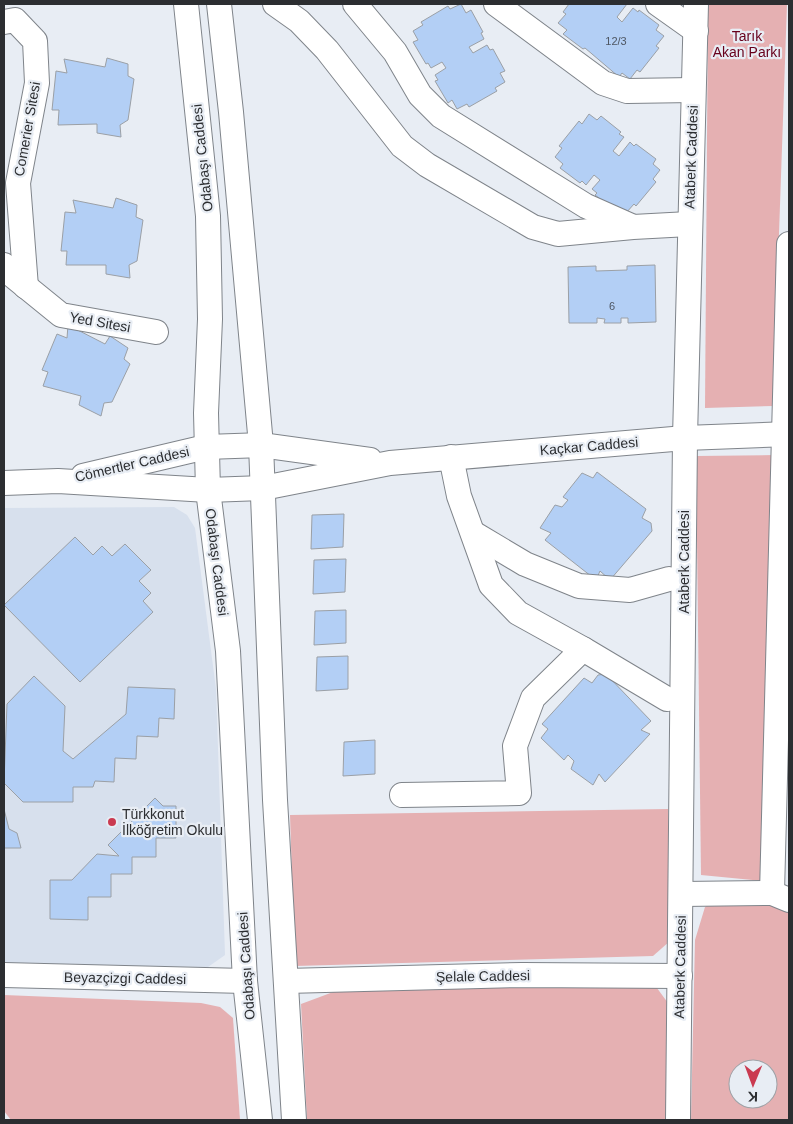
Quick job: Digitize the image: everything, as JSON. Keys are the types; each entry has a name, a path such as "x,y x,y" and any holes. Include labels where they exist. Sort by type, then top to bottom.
{"street":[{"name":"Odabaşı Caddesi","path":"186,4 208,216 210,318 206,447 208,490 228,651 245,981 260,1120"},
{"path":"219,4 231,112 261,445 275,800 294,1120"},
{"path":"275,4 299,21 327,50 402,146 428,165 533,227 558,234 633,226 689,224"},
{"path":"355,4 395,52 420,95 441,116 586,206 633,226"},
{"path":"496,4 603,83 627,91 693,90"},
{"path":"658,4 696,31"},
{"name":"Ataberk Caddesi","path":"678,1120 682,894 685,438 696,4"},
{"name":"Comerier Sitesi","path":"4,22 15,20 35,42 37,83 18,183 26,287"},
{"path":"682,894 781,897 789,244"},
{"name":"Yed Sitesi","path":"4,265 13,276 61,315 156,332"},
{"name":"Kaçkar Caddesi","path":"263,488 390,462 685,438 786,435"},
{"name":"Cömertler Caddesi","path":"58,481 206,447 261,445"},
{"name":"Kaçkar Caddesi","path":"261,445 390,462"},
{"path":"451,457 459,496 491,585 518,613 667,699"},
{"name":"Cömertler Caddesi","path":"4,484 58,481 208,490 263,488"},
{"path":"473,533 525,564 579,586 630,590 668,579"},
{"path":"402,795 519,793 516,746 533,698 583,649"},
{"name":"Beyazçizgi Caddesi","path":"4,975 245,981"},
{"name":"Şelale Caddesi","path":"286,981 522,975 680,976"}],"shaded area":[{"name":"Türkkonut İlköğretim Okulu","path":"174,507 187,515 195,528 216,689 225,955 208,967 4,964 4,508"}],"green space":[{"name":"Tarık Akan Parkı","path":"708,4 787,4 773,406 705,408"},
{"path":"774,455 763,881 701,875 696,456"},
{"path":"668,809 670,941 653,956 295,966 290,815"},
{"path":"716,899 775,904 789,909 789,1120 691,1120 695,940 705,907"},
{"path":"654,984 668,1003 667,1120 307,1120 301,1004 352,985"},
{"path":"4,995 201,1003 220,1007 233,1018 240,1120 11,1120 4,1111"}],"building":[{"path":"461,4 466,13 471,10 483,32 481,33 484,39 469,47 473,53 487,45 490,50 493,49 505,71 500,73 505,82 495,88 497,91 469,107 467,104 457,109 452,100 448,103 435,81 438,80 435,75 446,68 442,62 431,68 428,63 426,64 413,42 418,40 413,31 423,25 421,22 448,6 450,9"},
{"path":"569,4 627,4 617,17 622,22 633,8 638,12 639,10 659,25 656,30 664,36 656,46 659,48 640,72 637,70 630,79 622,73 619,77 585,48 583,49 563,34 567,30 558,23 566,14 563,12"},
{"path":"107,58 128,64 128,76 134,79 128,120 120,125 121,137 97,133 97,124 58,125 59,110 52,110 56,71 67,73 64,59 105,67"},
{"path":"589,114 597,120 601,116 621,132 619,134 624,137 613,151 619,156 630,142 634,146 636,144 656,159 653,164 660,170 653,179 656,182 636,206 634,204 626,213 618,207 615,211 595,195 597,193 592,189 600,180 594,175 586,185 582,181 580,183 560,168 563,164 555,157 562,148 559,146 579,121 582,124"},
{"path":"116,198 137,205 136,217 143,220 137,261 129,265 130,278 106,274 106,265 66,265 67,251 61,251 65,212 76,213 73,200 113,208"},
{"path":"655,265 656,322 628,323 628,318 621,318 621,323 604,323 605,319 597,318 597,323 569,323 568,267 596,266 596,271 627,270 627,266"},
{"path":"68,325 105,344 110,336 128,348 124,359 130,364 112,402 104,403 101,416 79,405 81,396 43,386 48,372 42,370 57,334 67,338"},
{"path":"597,472 646,509 642,518 651,523 652,531 610,580 600,571 596,580 545,540 551,533 540,528 555,505 562,507 568,500 563,497 582,473 593,478"},
{"path":"344,514 343,547 311,549 312,515"},
{"path":"75,537 93,555 102,546 112,556 125,544 151,570 139,581 151,593 143,601 153,612 80,682 4,605"},
{"path":"346,559 345,592 313,594 314,560"},
{"path":"346,610 346,643 314,645 315,611"},
{"path":"348,656 348,689 316,691 317,657"},
{"path":"606,674 651,721 641,730 650,734 605,782 599,774 593,785 571,769 574,761 568,755 564,760 541,738 548,729 542,724 584,678 592,683 598,675"},
{"path":"34,676 65,706 63,751 73,759 126,714 128,687 175,689 174,719 159,718 158,737 137,736 136,759 115,758 114,782 95,781 93,787 73,787 73,802 23,802 4,783 7,704"},
{"path":"375,740 375,774 343,776 344,742"},
{"path":"155,798 163,806 176,806 176,838 156,838 156,857 132,857 132,874 111,874 111,897 88,897 88,920 50,919 50,880 72,880 97,854 119,856 108,845"},
{"path":"4,809 9,829 17,833 21,848 4,848"}],"place":[{"name":"Türkkonut İlköğretim Okulu","path":"112,822"}]}
